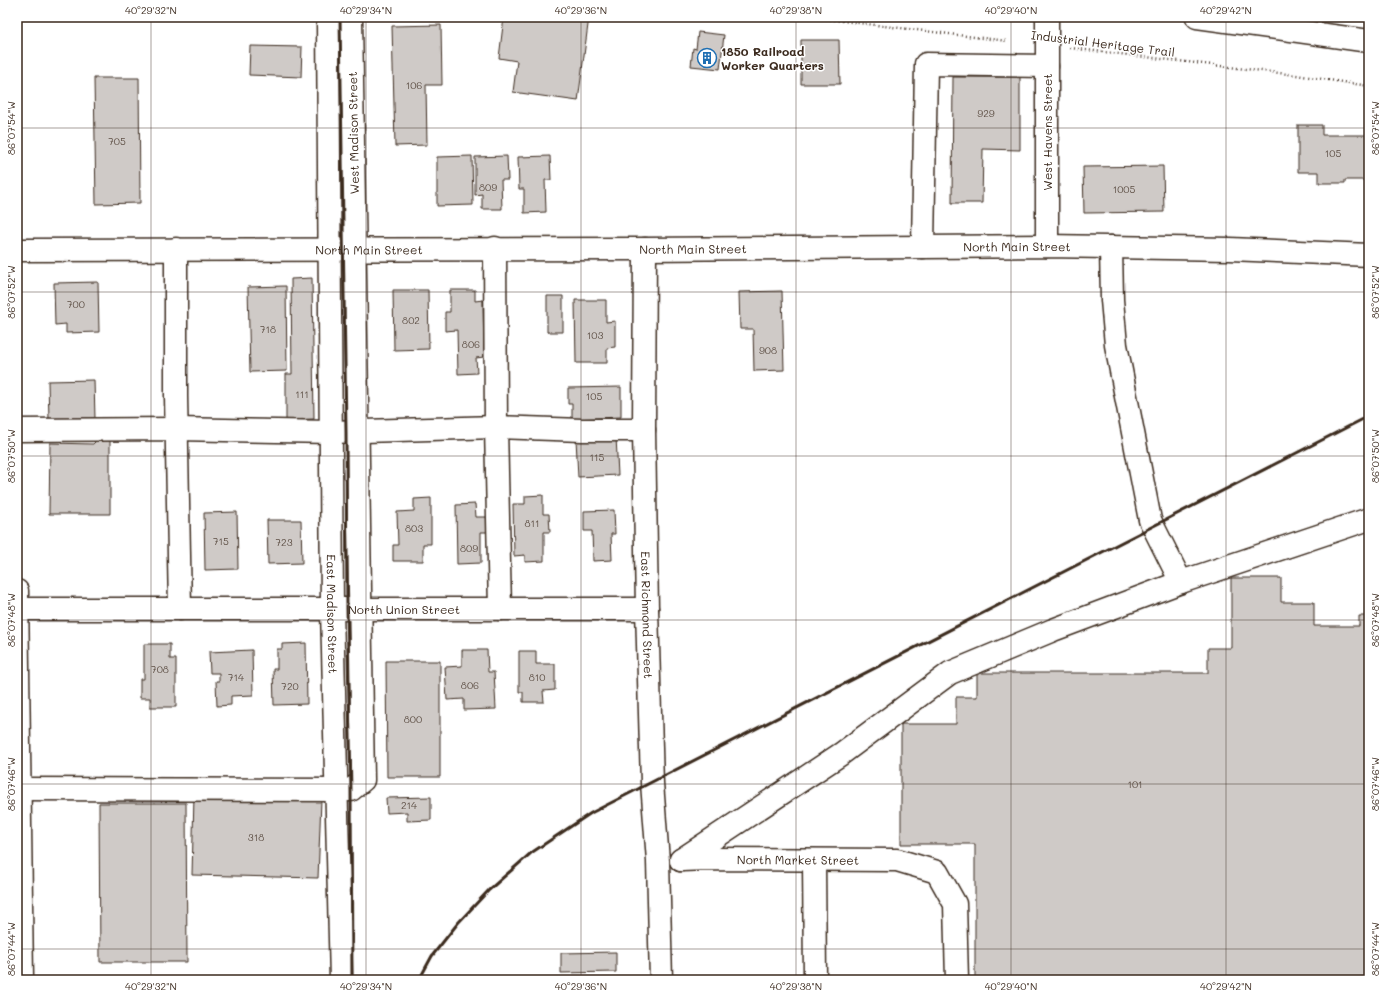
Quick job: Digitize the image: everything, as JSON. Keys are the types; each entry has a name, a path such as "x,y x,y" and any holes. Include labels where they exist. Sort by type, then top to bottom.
{"street":[{"name":"West Madison Street","path":"328,17 330,249"},
{"name":"West Madison Street","path":"352,17 354,249"},
{"name":"West Havens Street","path":"1047,17 1047,246"},
{"path":"1197,17 1369,41"},
{"path":"923,247 926,64 1047,56"},
{"name":"North Main Street","path":"17,250 495,248 645,249 1047,246 1230,249 1369,255"},
{"path":"1111,247 1112,300 1116,345 1150,520 1180,582"},
{"path":"495,248 496,428 500,608"},
{"path":"176,249 180,609"},
{"name":"East Madison Street","path":"330,249 332,608 344,790 341,980"},
{"path":"18,779 344,790 363,780 354,249"},
{"name":"East Richmond Street","path":"645,249 644,430 647,608 652,782 658,861 661,980"},
{"path":"17,430 177,429 358,432 496,428 644,430"},
{"path":"681,860 841,754 950,673 1053,630 1180,582 1369,519"},
{"path":"17,603 19,955 22,980"},
{"name":"North Union Street","path":"17,603 180,609 647,608"},
{"name":"North Market Street","path":"658,861 708,859 897,860 937,872 955,904 957,980"},
{"path":"814,860 815,980"}],"path":[{"path":"810,17 1008,41"},
{"name":"Industrial Heritage Trail","path":"1047,56 1279,73 1369,86"}],"building":[{"path":"504,17 589,17 578,101 513,92 517,61 499,58"},
{"path":"441,25 442,85 426,85 427,145 395,146 392,26"},
{"name":"1850 Railroad Worker Quarters","path":"698,32 724,35 720,69 691,66 693,48 696,49"},
{"path":"801,40 839,40 840,84 801,84"},
{"path":"250,46 302,47 301,77 249,75"},
{"path":"953,77 1020,77 1020,150 983,149 982,203 952,203"},
{"path":"94,78 139,78 140,203 96,204"},
{"path":"1298,125 1322,125 1322,135 1369,135 1369,180 1345,180 1345,183 1319,183 1319,172 1298,172"},
{"path":"472,156 473,205 437,206 437,157"},
{"path":"507,156 508,180 501,180 502,209 482,209 482,194 475,195 475,157"},
{"path":"550,156 551,180 545,180 546,212 524,213 524,189 519,189 518,157"},
{"path":"1163,166 1164,212 1084,213 1083,167"},
{"path":"312,278 314,419 286,420 286,374 292,374 291,279"},
{"path":"98,282 99,332 66,333 66,324 55,325 54,283"},
{"path":"286,286 287,371 250,372 248,287"},
{"path":"393,290 428,290 429,349 394,350"},
{"path":"450,290 475,290 475,301 483,300 484,357 476,358 477,373 458,374 457,330 445,331 445,312 450,312"},
{"path":"782,291 784,370 754,371 753,329 740,329 739,292"},
{"path":"547,296 563,296 563,332 547,332"},
{"path":"575,300 606,300 606,322 615,321 615,347 607,348 607,363 576,363"},
{"path":"94,380 95,419 49,420 48,381"},
{"path":"621,387 621,417 572,419 572,404 568,404 568,388"},
{"path":"102,435 110,435 110,514 49,514 50,443 93,444"},
{"path":"616,437 618,475 578,477 576,439"},
{"path":"543,495 543,514 549,514 550,532 544,532 544,561 525,562 525,555 514,556 513,504 525,504 525,496"},
{"path":"431,498 431,544 423,544 423,561 393,561 393,545 398,545 397,512 414,511 414,499"},
{"path":"475,504 476,517 491,517 492,532 481,532 481,563 457,564 456,505"},
{"path":"614,510 615,534 611,534 612,560 593,561 592,531 584,531 584,511"},
{"path":"237,512 238,569 205,570 204,513"},
{"path":"267,520 301,520 302,563 268,564"},
{"path":"1231,578 1281,578 1281,602 1314,602 1314,626 1359,626 1359,616 1369,616 1369,980 975,980 975,844 901,844 901,724 956,724 956,697 977,697 977,673 1208,673 1208,648 1231,648"},
{"path":"306,643 307,704 274,705 273,669 277,669 277,649 282,649 282,644"},
{"path":"144,644 170,644 170,659 176,659 176,707 150,707 150,698 140,698 140,679 144,679"},
{"path":"252,650 253,695 231,696 231,705 217,706 216,681 219,681 219,673 210,673 209,652"},
{"path":"462,650 487,650 488,672 494,672 496,709 464,710 464,699 447,700 445,667 462,666"},
{"path":"519,651 536,651 536,664 555,664 555,690 543,691 544,702 523,702 523,692 519,692"},
{"path":"386,661 440,661 440,777 387,777"},
{"path":"194,796 321,800 318,878 192,875"},
{"path":"431,797 431,820 407,821 407,812 387,813 386,798"},
{"path":"99,803 186,803 187,962 100,962"},
{"path":"616,952 616,972 561,973 561,953"}],"railway":[{"path":"340,17 347,609 351,790 352,980"},
{"path":"419,980 432,956 458,923 489,890 531,853 591,813 1369,416"}],"place":[{"name":"1850 Railroad Worker Quarters","path":"707,58"}]}
